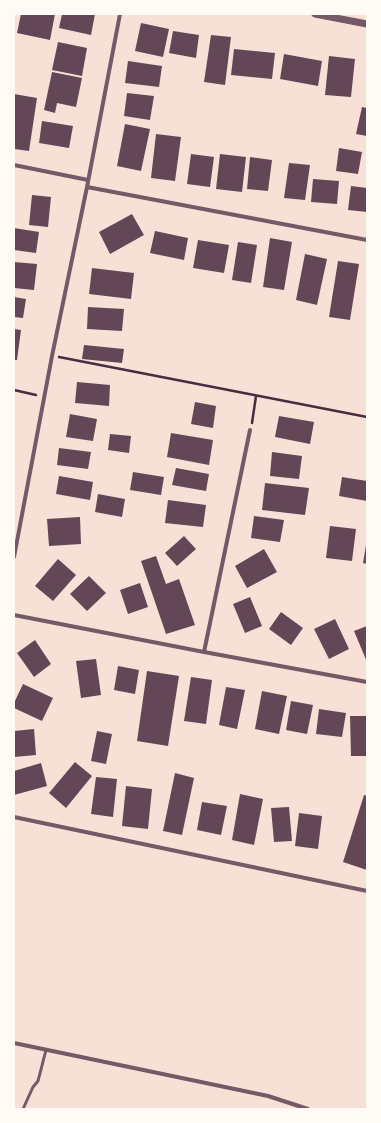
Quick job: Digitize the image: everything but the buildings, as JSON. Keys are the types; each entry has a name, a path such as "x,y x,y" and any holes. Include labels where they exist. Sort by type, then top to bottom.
{"street":[{"path":"14,557 44,396 87,187 120,14"},
{"path":"319,14 367,24"},
{"path":"14,165 88,180"},
{"path":"87,187 367,240"},
{"path":"204,652 250,430"},
{"path":"14,614 204,652 367,682"},
{"path":"14,818 367,891"},
{"path":"14,1043 268,1096 308,1109"}],"lane":[{"path":"23,1109 33,1087 38,1080 46,1050"}],"path":[{"path":"52,356 367,417"},
{"path":"14,390 44,396"},
{"path":"250,430 256,396"}]}
